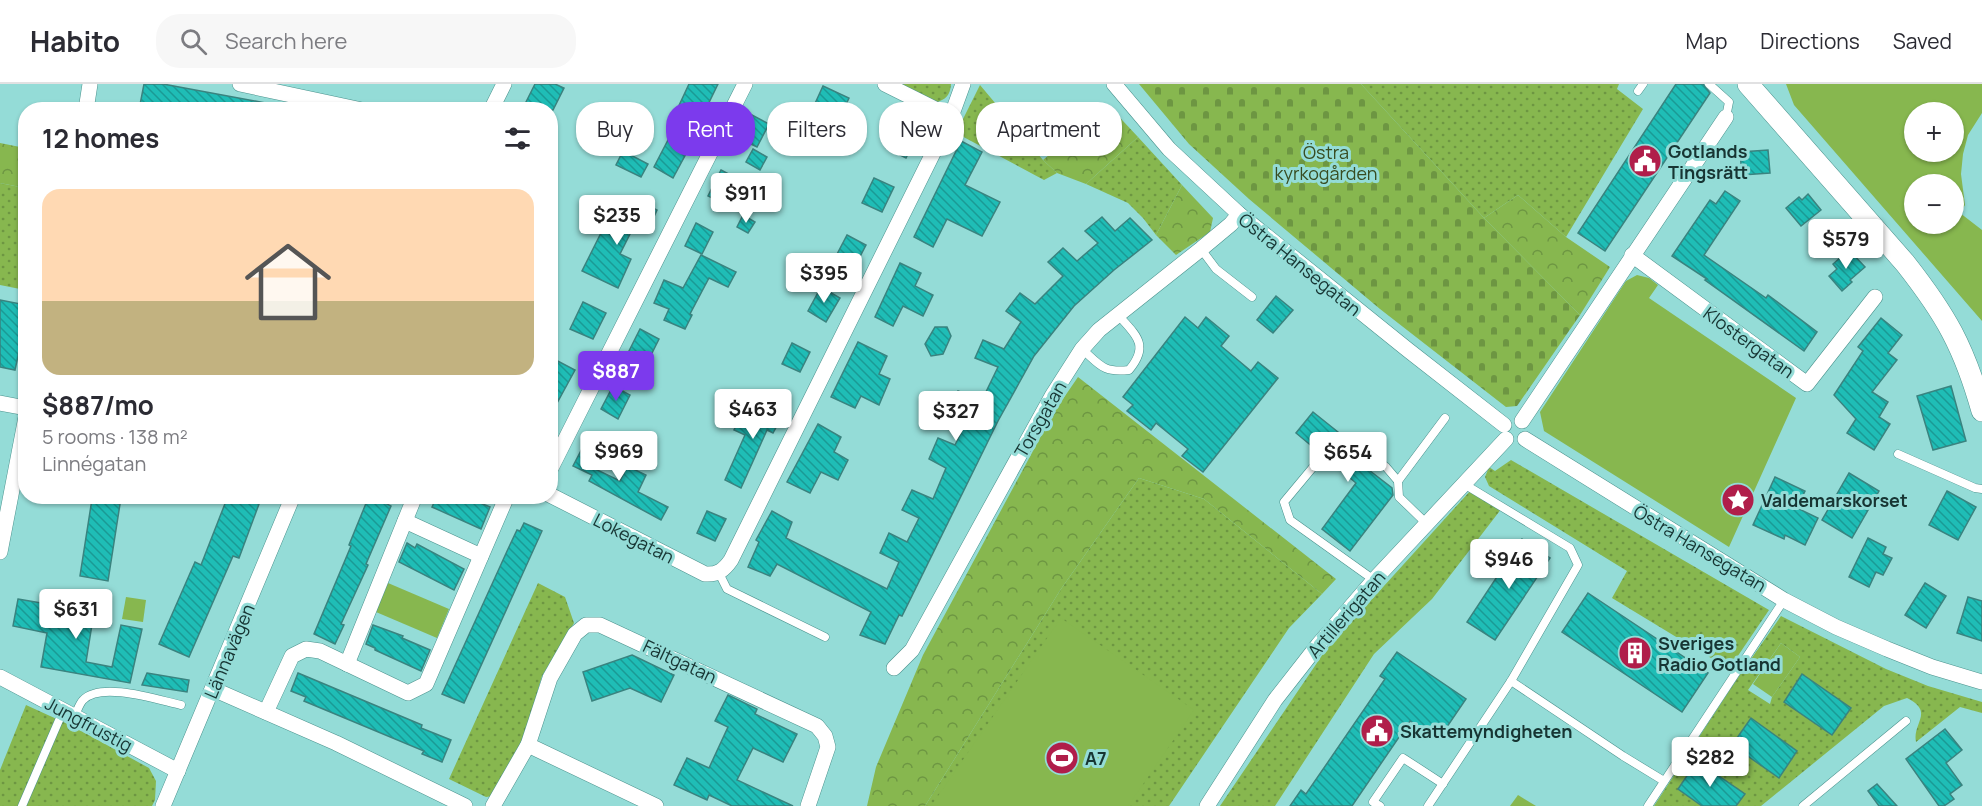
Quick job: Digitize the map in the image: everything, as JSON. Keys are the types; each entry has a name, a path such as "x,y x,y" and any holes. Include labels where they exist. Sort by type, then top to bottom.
{"main road":[{"path":"1748,84 1929,293 1959,343 1969,365 1982,411"}],"street":[{"path":"87,102 90,84"},
{"path":"240,84 324,102"},
{"path":"495,102 504,84"},
{"path":"558,454 745,84"},
{"path":"885,84 921,102"},
{"path":"956,102 963,84"},
{"name":"Östra Hansegatan","path":"1114,84 1169,149 1239,214 1505,432"},
{"path":"1522,421 1726,117"},
{"path":"719,573 731,560 932,156"},
{"name":"Torsgatan","path":"894,668 912,650 1052,396 1082,349 1099,330 1201,249 1231,224 1239,214"},
{"name":"Klostergatan","path":"1632,255 1807,384 1875,297"},
{"path":"0,403 18,406"},
{"path":"1512,419 1522,421 1527,429 1525,439 1516,443 1505,432 1512,419"},
{"name":"Artillerigatan","path":"1207,806 1275,700 1318,645 1374,580 1464,484 1505,432"},
{"name":"Östra Hansegatan","path":"1525,439 1784,600 1887,650 1982,682"},
{"path":"0,552 18,459"},
{"name":"Lokegatan","path":"558,499 705,574 719,573"},
{"name":"Lännavägen","path":"163,806 290,504"},
{"path":"347,664 412,504"},
{"path":"266,712 292,656 306,649 320,651 408,693 426,684 504,504"},
{"path":"405,521 481,556"},
{"name":"Fältgatan","path":"493,806 528,745 550,678 575,633 586,626 600,625 817,726 825,736 828,747 808,806"},
{"name":"Jungfrustig","path":"0,677 178,771"},
{"path":"213,689 336,743 465,806"},
{"path":"528,745 656,806"}],"lane":[{"path":"1709,84 1730,102 1726,117"},
{"path":"1201,249 1216,268 1252,297"},
{"path":"1082,349 1105,369 1129,370 1141,350 1138,336 1118,315"},
{"path":"1398,481 1445,418"},
{"path":"1898,454 1982,489"},
{"path":"1371,456 1386,467 1398,481 1399,497 1427,524"},
{"path":"1314,466 1284,502 1290,520 1374,580"},
{"path":"1428,806 1511,681 1578,565 1570,548 1464,484"},
{"path":"719,573 727,589 825,637"},
{"name":"Östra Hansegatan","path":"1647,806 1784,600"},
{"path":"1511,681 1664,781"},
{"path":"22,806 68,714 94,693 110,691 181,705"},
{"path":"1803,806 1906,721"},
{"path":"1380,806 1374,802 1403,758 1443,784"}],"green space":[{"path":"898,84 951,84 947,96 933,102"},
{"name":"Östra kyrkogården","path":"1139,84 1361,84 1484,218 1580,315 1517,406 1506,407 1380,309 1249,199 1189,144"},
{"path":"1361,84 1619,84 1617,89 1643,109 1566,237 1518,195 1484,218"},
{"path":"1786,84 1982,84 1982,113 1968,135 1964,150 1964,102 1904,102 1904,162 1962,162 1961,174 1904,174 1904,231 1794,105"},
{"path":"980,85 994,102 976,102 976,144 964,137 964,117"},
{"path":"1122,120 1138,137 1122,151"},
{"path":"1138,137 1182,185 1156,235 1128,203 1086,184 1117,156 1122,156 1122,151"},
{"path":"0,143 18,147 18,187 0,183"},
{"path":"999,156 1040,156 1057,173 1044,180"},
{"path":"1048,156 1117,156 1086,184 1057,173 1043,160"},
{"path":"0,183 18,187 18,289 0,285"},
{"path":"1182,185 1213,218 1210,232 1176,255 1156,235"},
{"path":"1518,195 1566,237 1610,267 1580,315 1484,218"},
{"path":"1964,216 1982,230 1982,321 1906,234 1964,234"},
{"name":"Valdemarskorset","path":"1637,275 1649,278 1658,285 1649,298 1796,398 1729,547 1544,431 1540,412 1626,281"},
{"path":"1078,377 1336,579 1322,594 1204,499 1139,478 1061,589 925,806 867,806 876,767 923,655 1054,412"},
{"path":"1511,460 1769,610 1729,669 1612,598 1627,571 1489,486 1485,477 1489,467 1495,471"},
{"path":"1139,478 1204,499 1322,594 1289,628 1169,806 925,806 1061,589"},
{"path":"1471,490 1502,508 1432,599 1374,654 1275,806 1220,806 1325,651"},
{"path":"388,583 449,609 437,638 376,612"},
{"path":"538,583 565,597 574,623 542,676 522,744 493,796 486,797 449,779"},
{"path":"126,597 146,600 143,622 122,619"},
{"path":"1781,616 1886,669 1928,686 1982,702 1982,713 1960,707 1916,742 1920,708 1907,698 1884,706 1761,806 1654,806","holes":["1781,643 1800,657 1772,697 1770,704 1748,690"]},
{"name":"A7","path":"1061,618 1194,710 1128,806 931,806"},
{"path":"1781,643 1800,657 1772,697 1753,684"},
{"path":"26,705 72,726 149,768 156,781 155,800 152,806 0,806 0,770"},
{"path":"1518,795 1536,806 1510,806"}],"building":[{"path":"144,84 163,84 261,102 141,102"},
{"path":"535,84 555,84 564,88 557,102 526,102"},
{"path":"689,84 718,84 709,102 681,102"},
{"name":"Gotlands Tingsrätt","path":"1676,84 1703,84 1710,93 1605,251 1578,233"},
{"path":"823,86 849,98 847,102 816,102"},
{"path":"755,117 767,123 767,128 757,147 755,146"},
{"path":"964,143 976,149 976,156 980,156 965,185 1000,202 982,236 947,219 933,247 914,237 954,156 964,156"},
{"path":"666,144 666,156 685,156 673,178 654,167"},
{"path":"755,150 767,157 760,170 746,162 749,156 755,156"},
{"path":"1768,150 1770,173 1742,175 1740,152"},
{"path":"620,156 633,156 648,164 641,177 616,165"},
{"path":"721,170 740,180 727,205 708,196"},
{"path":"874,178 894,187 882,212 862,203"},
{"path":"1725,191 1740,201 1704,255 1766,298 1768,295 1817,332 1804,351 1672,256 1710,200 1716,204"},
{"path":"1808,194 1821,210 1801,226 1786,208 1799,197 1802,200"},
{"path":"636,199 657,210 647,232 628,223 634,226 620,254 631,259 618,288 582,271 603,229 612,233 619,218 625,221"},
{"path":"743,215 755,222 748,233 737,227"},
{"path":"1102,217 1115,231 1130,218 1152,240 1074,306 1034,356 998,421 902,616 899,615 885,644 860,635 871,612 777,564 770,576 748,567 759,542 756,540 772,511 792,522 786,538 887,589 899,562 880,553 889,533 907,542 919,518 902,510 912,490 933,499 946,468 929,459 938,438 955,445 969,416 952,406 958,391 982,400 998,367 975,358 983,340 1004,349 1021,322 1006,311 1020,293 1035,304 1063,276 1048,262 1063,248 1077,261 1098,243 1085,231"},
{"path":"696,223 713,232 702,254 685,246"},
{"path":"847,235 866,245 854,268 835,258"},
{"path":"1849,250 1865,267 1850,280 1852,282 1842,291 1829,276 1837,269 1833,264"},
{"path":"701,255 736,272 728,287 709,278 690,314 692,315 685,329 664,320 669,309 654,303 664,280 683,288"},
{"path":"900,263 921,273 915,286 933,295 923,316 903,306 893,326 875,317"},
{"path":"821,287 840,298 826,322 808,311"},
{"path":"1276,296 1293,310 1273,333 1257,320"},
{"path":"0,300 18,303 18,356 15,370 0,367"},
{"path":"583,302 606,313 593,339 570,329"},
{"path":"1185,317 1198,328 1206,317 1229,336 1221,346 1251,371 1258,362 1278,378 1203,472 1182,456 1188,449 1156,423 1151,430 1127,411 1133,405 1123,397"},
{"path":"1881,318 1902,335 1888,353 1897,360 1872,392 1888,402 1879,417 1890,424 1874,450 1847,433 1856,419 1834,395 1863,351 1858,347"},
{"path":"935,327 947,327 951,336 943,354 931,356 925,344"},
{"path":"640,329 659,339 647,363 628,353"},
{"path":"858,342 887,356 879,374 890,379 879,405 861,396 855,408 831,397"},
{"path":"792,343 810,352 800,372 782,364"},
{"path":"558,361 575,370 558,401"},
{"path":"613,386 630,395 618,419 601,409"},
{"path":"1951,386 1966,441 1933,450 1917,396"},
{"path":"767,399 786,409 773,433 767,430 741,488 725,480 745,435 734,430 740,418 753,424"},
{"path":"1313,412 1363,452 1356,460 1392,488 1393,495 1350,551 1322,529 1356,483 1296,433"},
{"path":"818,424 841,437 834,452 848,460 838,480 821,472 810,493 787,482"},
{"path":"585,443 603,452 595,469 620,481 627,466 646,475 638,492 668,507 661,520 589,481 592,475 573,466"},
{"path":"1849,473 1879,491 1852,538 1822,520"},
{"path":"1775,477 1805,491 1797,508 1818,518 1805,545 1785,535 1784,539 1753,525"},
{"path":"1947,491 1976,507 1958,540 1929,525"},
{"path":"91,504 120,504 108,581 80,576"},
{"path":"225,504 259,504 239,558 233,556 189,657 159,644 195,562 201,565"},
{"path":"366,504 391,506 366,564 368,565 341,624 344,625 335,644 314,634 351,546 349,545"},
{"path":"433,504 483,504 490,507 481,529 432,507"},
{"path":"707,511 726,519 715,541 697,533"},
{"path":"524,523 542,531 464,703 442,694 517,530 520,531"},
{"path":"1868,538 1886,547 1883,554 1892,558 1883,575 1876,572 1869,587 1849,577"},
{"path":"1522,539 1550,558 1495,640 1467,622"},
{"path":"407,543 415,548 417,544 464,569 454,590 399,562"},
{"path":"1925,583 1946,596 1926,628 1905,615"},
{"name":"Sveriges Radio Gotland","path":"1588,593 1708,673 1682,712 1562,632"},
{"path":"1968,597 1982,601 1982,641 1957,633"},
{"path":"18,599 94,612 86,662 112,667 121,625 142,629 130,683 41,667 47,633 13,626"},
{"path":"373,625 403,636 402,638 430,650 421,671 366,644"},
{"name":"Skattemyndigheten","path":"1397,652 1466,699 1438,740 1410,721 1352,806 1290,806 1301,790 1306,794 1385,679 1380,676"},
{"path":"632,655 674,675 661,702 630,688 592,701 583,672"},
{"path":"147,673 189,680 187,692 142,685"},
{"path":"298,673 422,725 421,728 451,740 442,762 422,754 424,751 304,701 306,697 291,691"},
{"path":"1802,674 1851,708 1832,735 1784,702"},
{"path":"728,695 757,709 755,714 797,734 783,762 753,748 737,780 793,806 732,806 709,795 707,800 674,785 687,758 709,768 728,727 715,721"},
{"path":"1751,718 1797,751 1779,778 1732,745"},
{"path":"1945,729 1962,750 1946,763 1962,785 1950,794 1954,799 1944,806 1939,806 1906,759"},
{"path":"1697,761 1745,794 1736,806 1702,806 1678,789"},
{"path":"1877,784 1897,806 1879,806 1868,791"}],"place":[{"name":"Gotlands Tingsrätt","path":"1645,161"},
{"name":"Valdemarskorset","path":"1738,500"},
{"name":"Sveriges Radio Gotland","path":"1635,653"},
{"name":"Skattemyndigheten","path":"1377,731"},
{"name":"A7","path":"1062,758"}]}
